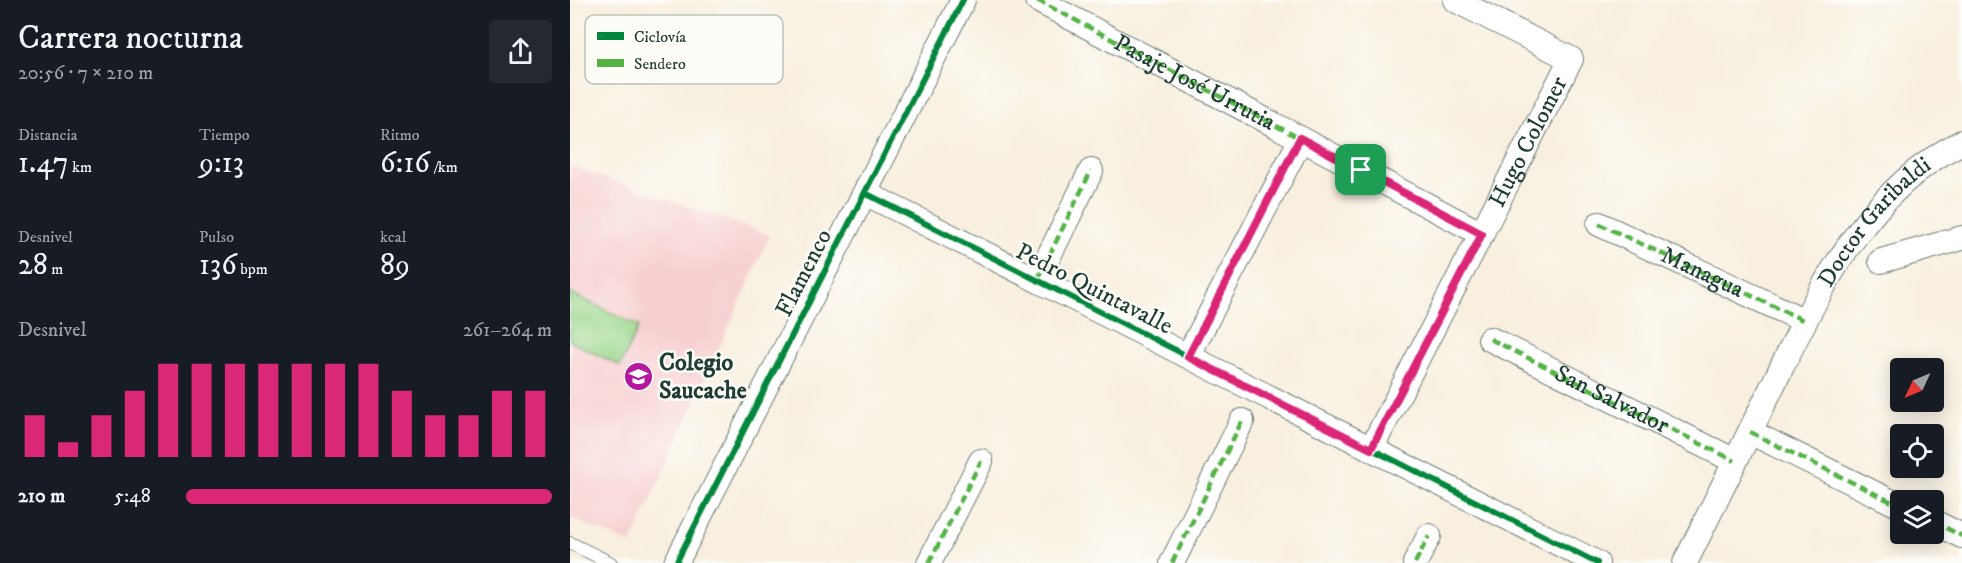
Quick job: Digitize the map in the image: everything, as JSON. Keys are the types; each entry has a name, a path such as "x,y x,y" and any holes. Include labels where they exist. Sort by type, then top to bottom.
{"street":[{"name":"Flamenco","path":"676,563 963,0"},
{"name":"Pasaje José Urrutia","path":"1036,0 1482,234"},
{"name":"Hugo Colomer","path":"1371,449 1571,59 1455,0"},
{"path":"1188,357 1300,138"},
{"name":"Doctor Garibaldi","path":"1685,563 1832,270 1875,211 1930,162 1962,142"},
{"path":"1037,280 1091,171"},
{"name":"Pedro Quintavalle","path":"865,193 1597,563"},
{"name":"Managua","path":"1599,224 1805,321"},
{"path":"1881,261 1962,238"},
{"name":"San Salvador","path":"1490,339 1735,461"},
{"path":"1172,563 1242,421"},
{"path":"1750,432 1890,501"},
{"path":"929,563 981,461"},
{"path":"1944,527 1962,536"},
{"path":"1415,563 1429,536"}],"lane":[{"path":"570,543 611,563"}],"shaded area":[{"name":"Colegio Saucache","path":"570,166 770,235 631,544 570,518"}],"green space":[{"path":"570,293 639,326 620,366 570,341"}],"marked path":[{"path":"1037,0 1482,234"},
{"path":"1188,356 1301,139"},
{"path":"1037,280 1091,171"},
{"path":"1599,224 1805,321"},
{"path":"1490,339 1735,461"},
{"path":"1172,563 1242,421"},
{"path":"1750,432 1890,501"},
{"path":"929,563 981,461"},
{"path":"1944,527 1962,536"},
{"path":"1415,563 1429,536"}],"cycle path":[{"path":"676,563 963,0"},
{"path":"865,193 1597,563"}],"place":[{"name":"Colegio Saucache","path":"638,377"}],"route":[{"path":"1300,138 1361,170 1482,234 1371,449 1188,357 1300,138"}]}
